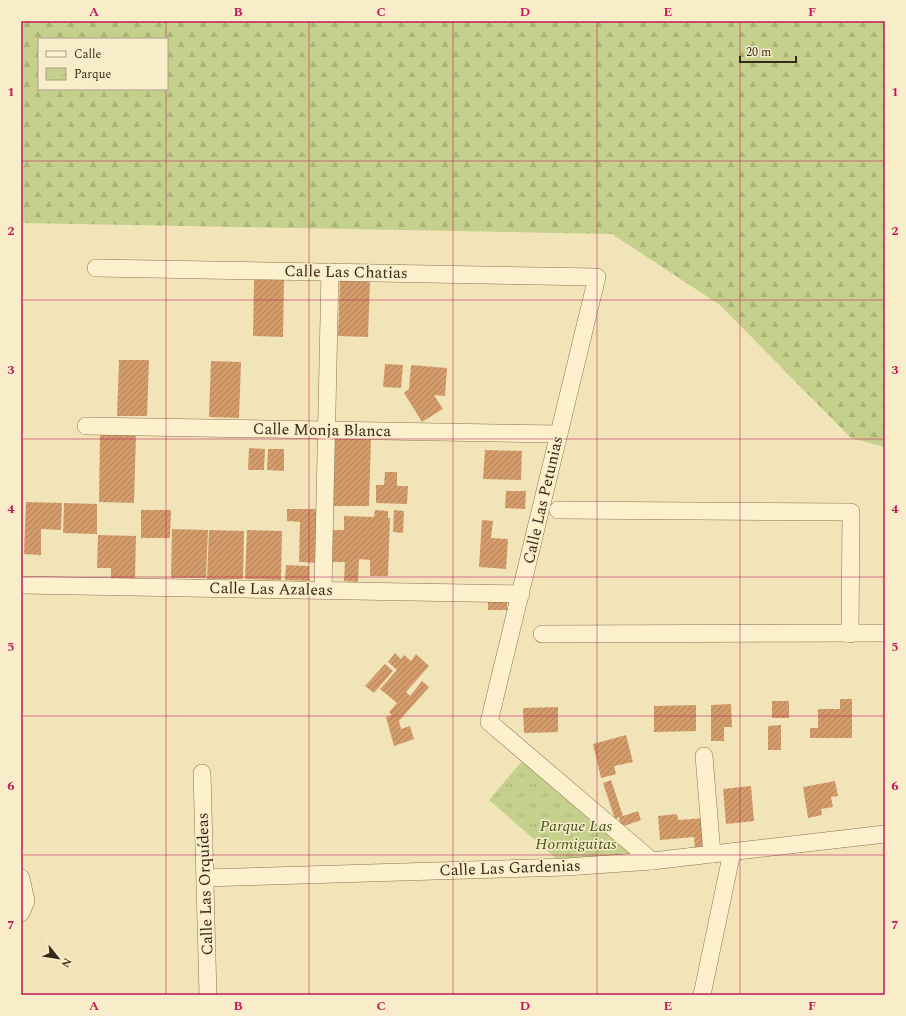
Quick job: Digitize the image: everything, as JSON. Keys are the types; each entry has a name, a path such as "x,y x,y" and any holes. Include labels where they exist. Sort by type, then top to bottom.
{"street":[{"name":"Calle Las Chatias","path":"96,268 597,277"},
{"path":"323,590 330,272"},
{"name":"Calle Las Petunias","path":"597,277 490,722 652,861"},
{"name":"Calle Monja Blanca","path":"86,426 559,434"},
{"path":"558,510 851,512 850,634"},
{"name":"Calle Las Azaleas","path":"21,585 521,594"},
{"path":"542,634 885,634"},
{"path":"704,756 712,854"},
{"name":"Calle Las Orquídeas","path":"202,773 208,995"},
{"name":"Calle Las Gardenias","path":"205,878 566,866 652,861 885,834"},
{"path":"702,995 732,852"},
{"path":"21,878 26,901 21,913"}],"green space":[{"path":"21,21 885,21 885,447 851,438 720,305 612,234 21,223"},
{"name":"Parque Las Hormiguitas","path":"527,755 652,861 566,867 489,800"}],"building":[{"path":"254,280 284,280 283,337 253,336"},
{"path":"340,280 370,281 368,337 338,336"},
{"path":"119,360 149,360 147,416 117,416"},
{"path":"211,361 241,362 239,418 209,417"},
{"path":"385,364 403,365 401,388 383,387"},
{"path":"411,365 447,368 445,396 434,395 443,409 422,422 404,393 409,389"},
{"path":"100,432 136,433 134,503 99,502"},
{"path":"334,436 371,437 369,506 332,506"},
{"path":"249,448 265,449 264,470 248,470"},
{"path":"268,449 284,449 284,471 267,470"},
{"path":"485,450 522,451 521,480 483,479"},
{"path":"385,472 397,472 397,486 408,486 407,504 376,503 376,485 384,485"},
{"path":"506,491 526,491 525,509 505,508"},
{"path":"26,502 62,503 61,530 41,529 41,555 24,554"},
{"path":"64,503 97,504 97,534 63,533"},
{"path":"287,509 320,509 319,563 299,562 300,522 287,521"},
{"path":"141,510 171,510 170,538 141,538"},
{"path":"375,510 388,511 388,518 390,518 388,576 370,576 370,560 359,559 358,582 344,581 345,562 331,562 332,530 344,530 344,516 374,517"},
{"path":"394,510 404,511 403,533 393,532"},
{"path":"482,520 493,521 491,538 508,539 506,569 479,567"},
{"path":"172,529 208,530 206,578 171,578"},
{"path":"209,530 244,531 243,579 207,579"},
{"path":"247,530 282,531 281,580 245,579"},
{"path":"98,535 136,536 135,579 111,578 111,568 97,568"},
{"path":"286,565 309,566 309,581 285,580"},
{"path":"488,601 507,601 507,610 488,610"},
{"path":"395,653 401,659 404,655 411,661 416,654 429,666 406,692 410,696 422,681 429,687 399,721 401,729 410,726 414,739 394,746 386,717 392,715 389,712 397,703 380,689 397,670 388,662"},
{"path":"385,664 393,671 374,693 365,686"},
{"path":"840,699 852,699 852,738 810,738 810,728 818,728 818,709 840,709"},
{"path":"772,701 789,701 789,718 772,718"},
{"path":"731,704 732,727 724,727 724,741 711,741 711,705"},
{"path":"696,705 696,731 654,732 654,706"},
{"path":"558,707 558,732 524,733 523,708"},
{"path":"781,725 781,750 768,750 768,726"},
{"path":"626,735 633,762 614,766 616,774 601,778 593,744"},
{"path":"611,780 623,816 638,811 641,820 621,827 619,817 615,819 603,783"},
{"path":"835,781 838,796 831,797 833,807 821,809 822,815 808,818 803,787"},
{"path":"751,786 754,821 726,824 723,789"},
{"path":"677,814 678,820 706,818 709,850 695,851 694,837 660,840 658,816"}]}
